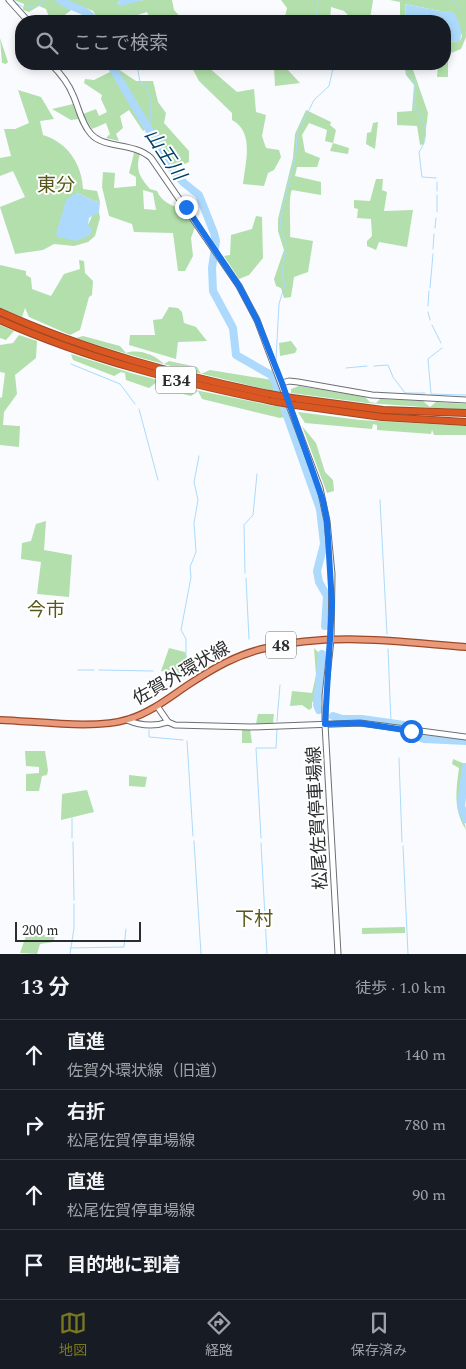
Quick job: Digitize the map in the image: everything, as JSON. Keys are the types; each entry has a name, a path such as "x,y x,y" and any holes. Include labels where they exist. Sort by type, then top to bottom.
{"highway":[{"name":"E34","path":"0,312 19,324"},
{"name":"E34","path":"0,320 19,324 162,376 272,402 382,417 466,422"},
{"name":"E34","path":"82,348 164,370 292,398 383,410 466,413"}],"main road":[{"path":"9,0 23,15"},
{"name":"松尾佐賀停車場線","path":"56,70 69,86 83,123 90,133 100,140 137,148 146,153 239,286 257,320 320,488 327,521 332,574 331,640 325,696 325,724 338,954"},
{"path":"282,383 289,381 372,395 466,400"},
{"name":"佐賀外環状線","path":"0,720 91,723 127,720 157,706 217,666 239,656 265,648 331,640 466,647"},
{"path":"157,706 168,722"},
{"path":"127,720 136,724 155,726 168,722 184,725 251,727 360,723 466,737"}],"green space":[{"path":"14,0 119,0 118,5 143,0 172,0 174,10 179,15 148,15 147,12 138,15 95,15 93,11 78,5 65,15 48,15 46,9 39,6 29,12 23,10 24,4"},
{"path":"281,0 373,0 371,15 348,15 344,11 331,7 330,15 285,15 287,8"},
{"path":"390,0 466,0 466,37 461,49 451,53 451,42 460,41 462,36 452,11 440,11 405,4 406,15 400,15 400,2"},
{"path":"0,38 8,62 6,64 2,63"},
{"path":"117,70 136,81 153,81 158,102 166,113 164,123 189,151 189,162 174,169"},
{"path":"193,70 211,70 237,92 254,89 256,112 266,115 262,136 266,148 279,150 281,157 274,170 268,173 264,186 243,184 247,149 244,132 232,120 232,113 199,81"},
{"path":"274,70 288,70 300,83 275,86"},
{"path":"405,70 413,70 428,113 424,144 420,145 417,126 397,125 397,112 412,111 414,85 406,75"},
{"path":"438,70 448,70 448,77 437,77"},
{"path":"112,71 146,128 143,131 129,110 120,116 123,128 116,134 119,141 106,138 110,134 106,123 92,129 83,114 96,109 99,116 107,112 101,99 102,95 84,83 85,79 94,80"},
{"path":"18,90 41,97 54,119 40,121 43,135 52,138 72,155 80,171 83,189 97,191 100,202 76,193 88,225 93,214 99,212 100,218 95,236 88,242 74,246 54,244 43,250 15,254 0,207 25,197 13,171 0,176 0,158 11,156 4,129 15,129 29,123"},
{"path":"73,104 79,119 71,120 52,109"},
{"path":"306,110 331,122 330,125 336,130 333,143 325,141 327,130 309,123 302,135 305,152 320,158 317,167 297,167 295,176 321,182 321,195 292,190 290,198 290,237 313,241 308,272 294,277 291,297 284,298 281,288 276,286 274,279 284,250 278,231 278,219 293,158 295,134"},
{"path":"378,122 375,149 366,144 367,133 371,132 373,123"},
{"path":"333,143 349,148 348,154 330,151"},
{"path":"134,153 140,154 138,169 146,185 150,189 157,191 167,203 181,208 195,227 191,238 193,256 185,271 178,271 173,233 134,232 132,224 109,216 102,187 103,172 115,173 114,188 136,186 136,177 129,173","holes":["143,190 153,193 156,210 144,209"]},
{"path":"376,179 383,179 382,190 387,192 384,211 413,210 407,247 379,242 376,250 367,246 367,241 372,236 371,219 357,218 358,209 354,208 354,200 370,201"},
{"path":"256,216 262,217 263,258 249,275 239,279 224,256 230,255 231,235 252,229"},
{"path":"79,260 84,261 85,273 93,281 92,295 89,297 80,330 70,335 29,317 25,308 22,317 0,308 0,265 26,271 26,275 31,278 32,289 51,296 64,274 80,269"},
{"path":"169,307 178,308 182,312 184,323 196,327 207,341 178,342 176,359 129,345 130,335 155,335 153,320 162,319"},
{"path":"0,325 14,331 6,340 0,338"},
{"path":"19,335 37,341 36,358 15,375 17,394 4,412 3,425 20,426 19,447 0,445 0,398 2,397 5,373 0,372 0,345 13,343"},
{"path":"83,336 120,346 126,353 146,353 164,364 124,353 76,338"},
{"path":"291,341 297,349 295,353 280,356 279,343"},
{"path":"71,354 131,373 200,391 274,406 269,390 201,374 210,370 272,380 285,417 280,418 202,399 198,391 191,396 162,389 157,382 149,388 126,380 125,373 121,372 114,376 73,360"},
{"path":"169,361 197,367 201,374 164,364"},
{"path":"299,386 365,397 370,402 376,403 380,399 423,401 430,407 436,402 466,404 466,410 367,403 291,393 291,389"},
{"path":"298,412 360,420 466,426 466,435 434,435 432,430 431,434 377,430 377,425 373,424 372,429 305,423"},
{"path":"302,426 316,443 325,472 333,480 334,491 327,493"},
{"path":"46,521 44,550 72,555 69,597 37,594 41,562 21,559 22,543 31,541 36,524"},
{"path":"169,648 185,652 191,669 189,676 161,671"},
{"path":"314,648 319,653 316,701 312,702 312,708 309,710 302,705 290,706 292,691 312,693 316,675"},
{"path":"258,714 274,714 273,723 256,724"},
{"path":"242,729 250,729 252,743 242,743"},
{"path":"25,751 45,751 48,770 47,775 42,776 39,791 26,791 26,774 39,773 39,767 26,766"},
{"path":"453,759 465,764 459,794 466,830 457,807 456,792 459,768 452,764"},
{"path":"129,775 147,777 145,787 129,786"},
{"path":"87,790 94,812 61,820 62,794"},
{"path":"405,927 405,933 362,934 362,928"},
{"path":"27,933 55,936 53,942 40,944 37,954 20,953"}],"water":[{"path":"119,0 143,0 121,6 118,5"},
{"path":"405,4 440,11 452,11 460,25 460,41 451,42 451,15 406,15"},
{"path":"76,193 100,202 99,212 89,218 88,225 92,230 90,235 76,241 58,237 56,234 66,200"}],"waterway":[{"path":"14,2 25,8 41,4 45,0"},
{"name":"山王川","path":"60,0 89,15"},
{"path":"317,15 318,0"},
{"path":"452,0 459,9"},
{"name":"山王川","path":"114,70 174,172 199,195 216,241 212,268 213,291 233,328 236,355 271,375 275,382 320,509 324,544 317,571 319,582 327,596 325,626"},
{"path":"138,70 140,83 146,86 151,104 150,124"},
{"path":"276,360 279,304 285,284 282,274 286,244 280,226 281,215 296,154 297,134 314,100 329,86 333,70"},
{"path":"406,70 415,83 415,109 422,119 425,129 425,141 419,152 422,177 436,178"},
{"path":"437,182 437,191"},
{"path":"437,195 437,212"},
{"path":"435,228 436,218"},
{"path":"433,249 434,234"},
{"path":"430,288 433,254"},
{"path":"428,306 429,291"},
{"path":"428,312 430,320"},
{"path":"432,325 441,343"},
{"path":"442,348 428,359 431,394 466,395"},
{"path":"71,364 120,384 135,404"},
{"path":"374,366 388,365 393,377 405,393 425,393"},
{"path":"346,368 367,366"},
{"name":"山王川","path":"271,375 272,369"},
{"path":"139,409 158,480"},
{"path":"190,669 186,657 186,639 181,630 191,577 190,567 196,552 194,523 198,500 194,482 199,456"},
{"path":"245,573 244,525 253,515 257,474"},
{"path":"380,500 387,634"},
{"path":"246,578 249,639"},
{"path":"388,649 391,723"},
{"name":"山王川","path":"319,710 317,705 322,654"},
{"path":"78,670 94,670"},
{"path":"99,670 153,671"},
{"path":"149,691 151,679"},
{"path":"277,721 280,685"},
{"name":"山王川","path":"333,716 342,719 362,719 404,725 408,733 424,739 466,741"},
{"path":"261,838 256,748 276,748 277,729"},
{"path":"149,730 149,737 183,740"},
{"path":"187,741 193,836"},
{"path":"399,758 402,842"},
{"name":"山王川","path":"466,767 461,806 466,819"},
{"path":"72,818 72,838"},
{"path":"194,841 201,954"},
{"path":"73,842 74,900"},
{"path":"261,843 267,954"},
{"path":"403,846 408,954"},
{"path":"70,954 74,928 74,904"},
{"path":"70,948 124,947 126,929"}],"district":[{"name":"東分","path":"56,184"},
{"name":"今市","path":"46,609"},
{"name":"下村","path":"254,918"}],"route":[{"path":"186,207 239,286 257,320 320,488 327,521 332,574 331,640 325,696 325,724 360,723 411,731"}]}
